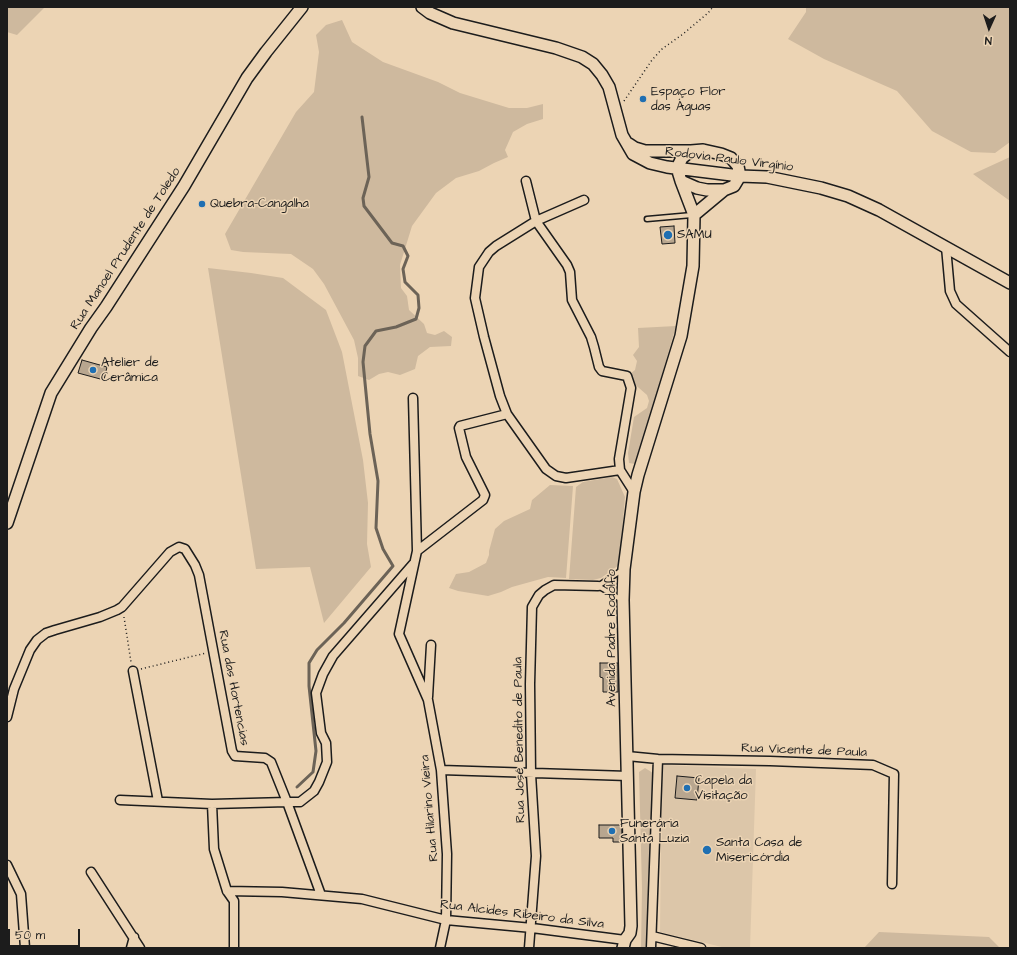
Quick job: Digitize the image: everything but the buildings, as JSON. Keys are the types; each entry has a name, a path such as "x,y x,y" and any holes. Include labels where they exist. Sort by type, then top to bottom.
{"street":[{"name":"Rua Manoel Prudente de Toledo","path":"7,523 10,501 52,393 91,328 184,186 247,78 302,7"},
{"name":"Rodovia Paulo Virgínio","path":"422,7 430,13 453,23 556,48 582,57 593,64 609,87 622,135 633,154 650,163 667,167 740,176 767,177 807,185 848,196 879,210 1010,283"},
{"path":"627,142 636,148 645,151 704,150 731,158 738,166 740,176 729,188 694,215"},
{"path":"677,168 682,158 691,151"},
{"name":"Avenida Padre Rodolfo","path":"624,944 630,933 631,926 623,600 624,569 634,492 681,336 693,266 694,215 677,168"},
{"path":"681,181 697,188 707,190 729,188 767,177"},
{"path":"526,181 536,220 567,265 570,272 572,300 594,347 599,368 602,371 627,376 632,388 619,459 620,470 634,492"},
{"path":"584,200 536,220 489,252 479,267 475,298 484,338 500,396 507,414 545,467 552,474 566,478 620,470"},
{"path":"946,247 950,291 956,304 1010,352"},
{"name":"Rua Hilarino Vieira","path":"413,398 417,551 399,634 428,700 441,770 447,854 446,920 440,948"},
{"path":"417,551 483,500 485,495 466,456 459,428 460,426 507,414"},
{"name":"Rua das Hortencias","path":"122,607 170,552 181,548 187,551 199,575 232,751 235,756 265,758 271,762 321,895"},
{"path":"120,800 212,804 300,802 314,791 327,762 326,743 321,733 316,692 323,674 333,656 414,562"},
{"name":"Rua José Benedito de Paula","path":"529,948 532,928 536,856 531,774 530,624 532,607 539,595 545,590 554,586 598,586"},
{"path":"7,717 11,688 34,643 42,636 55,630 100,617 122,607"},
{"path":"428,700 431,645"},
{"path":"132,671 158,801"},
{"name":"Rua Vicente de Paula","path":"627,756 658,759 873,765 894,774 892,884"},
{"path":"651,948 658,759"},
{"path":"441,770 628,776"},
{"path":"212,804 214,849 227,891 234,901 234,948"},
{"path":"7,865 21,894 25,948"},
{"path":"91,872 140,948"},
{"name":"Rua Alcides Ribeiro da Silva","path":"227,891 282,892 362,899 446,920 532,928 624,944"},
{"path":"652,936 702,948"},
{"path":"131,948 134,937"}],"lane":[{"path":"647,219 694,215"},
{"path":"623,600 598,586 624,569"}],"path":[{"path":"616,113 652,60 662,49 693,26 713,7"},
{"path":"122,607 132,671 214,651"}],"shaded area":[{"path":"7,7 45,7 17,35 7,32"},
{"path":"806,7 1010,7 1010,142 995,153 971,152 932,131 897,91 824,59 788,39 806,12"},
{"path":"342,20 352,42 383,62 438,82 460,93 509,108 527,108 543,104 543,119 527,124 513,132 505,150 508,157 479,171 456,178 436,193 412,226 400,265 401,288 407,296 409,310 424,324 427,333 435,335 444,331 452,337 451,346 430,347 418,356 415,369 400,375 388,372 379,374 369,380 358,376 358,358 354,340 324,284 313,269 291,254 231,250 225,234 296,112 314,92 319,52 316,35 326,25"},
{"path":"1010,157 1010,201 973,174"},
{"path":"208,268 283,278 326,310 342,352 363,460 368,503 367,544 371,567 324,623 310,567 256,569"},
{"path":"676,326 639,454 635,464 629,463 628,453 634,417 647,408 649,401 647,395 631,381 630,374 635,370 637,361 633,355 639,347 638,328"},
{"path":"612,477 617,479 625,497 619,565 601,578 593,580 569,579 576,487 583,482"},
{"path":"550,485 573,486 566,578 548,577 512,587 488,596 449,588 456,574 469,572 486,563 495,529 504,521 530,509 532,500"},
{"name":"Santa Casa de Misericórdia","path":"662,765 756,769 750,948 726,948 660,932"},
{"path":"645,768 653,773 647,948 641,948 642,889 639,772"},
{"path":"879,932 989,937 1000,948 864,948"}],"waterway":[{"path":"297,787 313,772 316,751 309,686 309,663 317,650 344,623 393,566 383,549 376,528 378,481 370,434 363,362 365,346 376,331 396,327 416,319 419,308 418,295 405,282 403,269 408,256 403,246 392,243 364,206 363,198 369,177 362,117"}],"place":[{"name":"Espaço Flor das Águas","path":"643,99"},
{"name":"Quebra-Cangalha","path":"202,204"},
{"name":"SAMU","path":"668,235"},
{"name":"Atelier de Cerâmica","path":"93,370"},
{"name":"Capela da Visitação","path":"687,788"},
{"name":"Funerária Santa Luzia","path":"612,831"},
{"name":"Santa Casa de Misericórdia","path":"707,850"}]}
